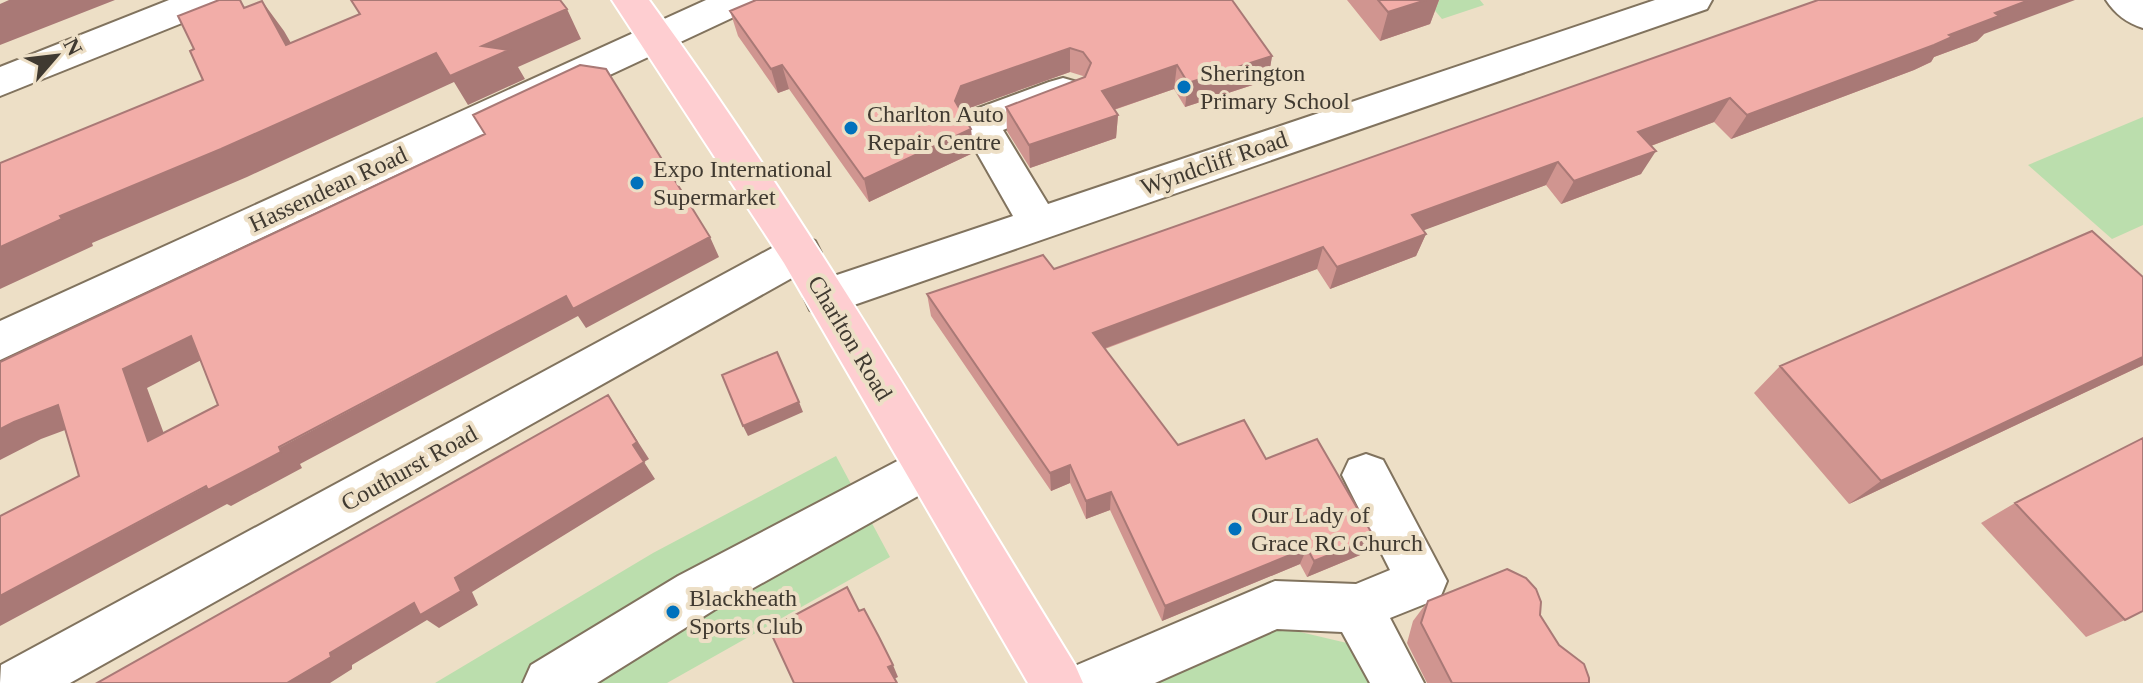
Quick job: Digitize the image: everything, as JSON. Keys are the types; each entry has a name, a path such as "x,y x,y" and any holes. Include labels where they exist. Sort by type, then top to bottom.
{"main road":[{"name":"Charlton Road","path":"630,0 720,127 800,253 1057,683"}],"street":[{"path":"0,82 204,0"},
{"name":"Hassendean Road","path":"0,341 738,0"},
{"name":"Wyndcliff Road","path":"825,297 1694,0"},
{"path":"2124,0 2143,15"},
{"path":"1038,223 979,123 1069,89"},
{"name":"Couthurst Road","path":"19,683 800,253"},
{"path":"549,683 696,593 926,467"},
{"path":"1095,683 1275,605 1356,608 1422,581 1366,475"},
{"path":"1356,608 1398,683"}],"green space":[{"path":"1426,0 1480,0 1484,5 1442,19"},
{"path":"2143,117 2143,225 2112,239 2028,165"},
{"name":"Blackheath Sports Club","path":"836,456 890,557 667,683 435,683 653,553"},
{"path":"1279,627 1347,643 1370,683 1152,683"}],"building":[{"path":"219,0 240,0 244,8 262,1 286,45 360,14 351,0 560,0 567,9 482,46 509,50 450,76 436,53 221,149 60,216 62,219 0,247 0,163 203,80 190,51 194,49 178,16"},
{"path":"756,0 1232,0 1272,56 1188,83 1177,65 1102,91 1118,115 1029,145 1006,107 1085,77 1091,63 1083,52 1070,48 961,86 955,101 971,129 864,179 782,65 771,69 730,11"},
{"path":"1378,0 1426,0 1388,12"},
{"path":"1818,0 2029,0 1995,13 1999,16 1949,35 1952,37 1934,45 1747,115 1730,98 1638,132 1656,151 1574,181 1558,162 1412,215 1426,234 1337,267 1323,247 1093,333 1178,445 1244,420 1266,459 1317,439 1374,537 1314,561 1307,548 1165,606 1111,492 1086,501 1070,465 1050,473 927,294 1043,255 1054,269"},
{"path":"580,65 606,69 710,237 573,309 566,296 279,447 281,452 208,490 206,486 0,596 0,516 79,476 58,405 0,429 0,362 485,134 473,115","holes":["191,336 218,405 148,441 123,369"]},
{"path":"2092,231 2143,277 2143,357 1881,481 1780,366"},
{"path":"777,352 799,402 743,426 722,375"},
{"path":"608,395 637,442 633,445 644,462 455,578 461,591 420,615 414,603 330,653 331,657 287,683 97,683"},
{"path":"2143,438 2143,611 2125,620 2015,503"},
{"path":"1507,569 1526,578 1536,589 1541,602 1540,615 1559,645 1584,664 1589,683 1452,683 1421,623 1428,601"},
{"path":"847,587 859,611 864,609 879,637 893,665 888,667 897,683 794,683 769,629"}],"place":[{"name":"Sherington Primary School","path":"1184,87"},
{"name":"Charlton Auto Repair Centre","path":"851,128"},
{"name":"Expo International Supermarket","path":"637,183"},
{"name":"Our Lady of Grace RC Church","path":"1235,529"},
{"name":"Blackheath Sports Club","path":"673,612"}]}
